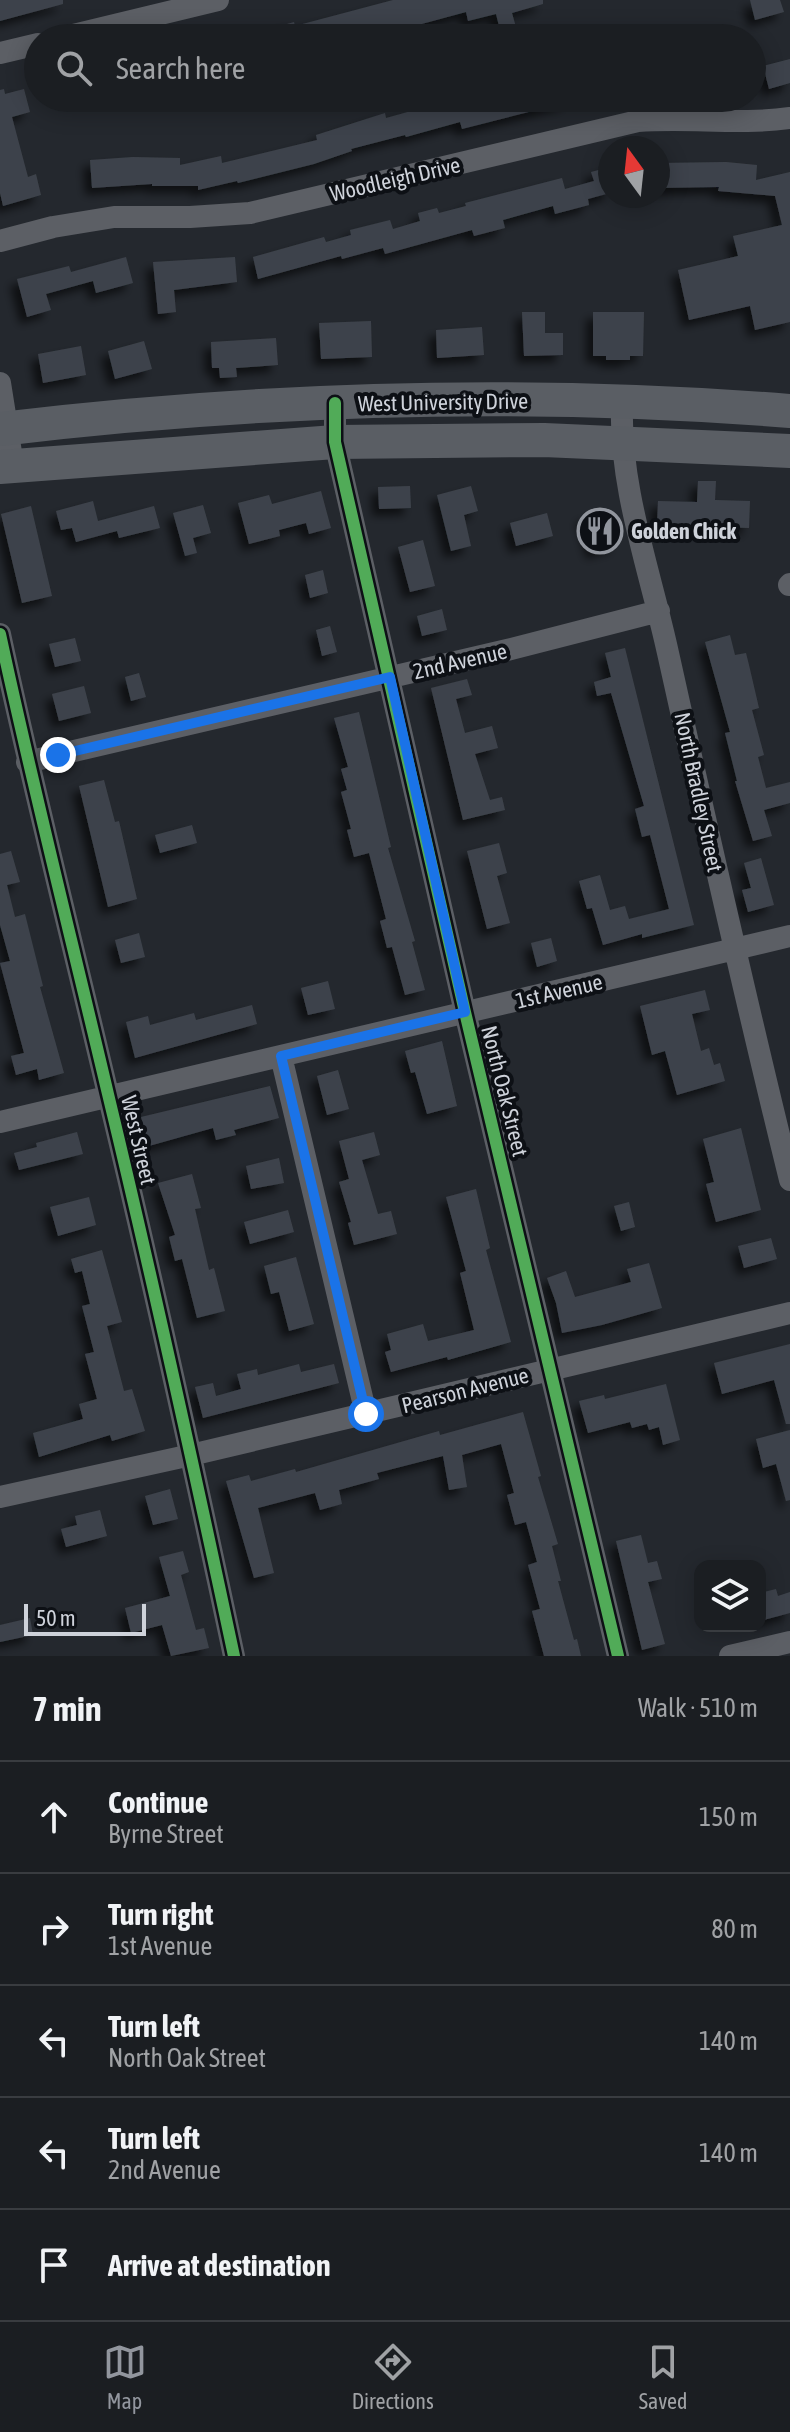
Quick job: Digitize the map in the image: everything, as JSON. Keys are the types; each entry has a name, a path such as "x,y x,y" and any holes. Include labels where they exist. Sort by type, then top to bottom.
{"highway":[{"name":"West University Drive","path":"5,428 171,413 335,403 622,403 790,411"},
{"name":"West University Drive","path":"7,466 335,442 544,440 790,451"}],"street":[{"path":"119,24 218,0"},
{"path":"0,53 24,47"},
{"name":"Woodleigh Drive","path":"0,241 53,227 114,217 190,217 258,212 638,121 750,122 790,118"},
{"path":"0,383 7,466"},
{"name":"North Oak Street","path":"335,403 335,442 465,1012 618,1656"},
{"name":"North Bradley Street","path":"622,403 621,442 628,486 790,1180"},
{"name":"2nd Avenue","path":"27,762 659,611"},
{"name":"West Street","path":"0,634 27,762 191,1455 234,1656"},
{"name":"1st Avenue","path":"0,1122 790,936"},
{"path":"281,1056 366,1414"},
{"name":"Pearson Avenue","path":"0,1497 191,1455 790,1313"},
{"path":"730,1656 790,1642"}],"building":[{"path":"0,0 63,0 63,4 0,21"},
{"path":"393,0 543,0 543,4 512,13 515,24 498,24 496,14 468,21 466,12 422,24 303,24"},
{"path":"750,0 780,0 784,12 755,20"},
{"path":"790,59 790,83 769,89 766,65"},
{"path":"4,89 5,94 24,89 24,112 30,112 12,117 28,177 36,174 41,195 3,206 0,193 0,90"},
{"path":"408,112 529,112 462,129 460,122 351,149 314,164 198,190 198,186 152,184 92,188 90,160 180,158 180,165 221,156 222,163 317,140 316,135 385,113 386,118"},
{"path":"670,163 757,165 756,180 790,172 790,322 755,330 750,306 689,320 678,270 738,256 733,236 782,225 775,196 718,191 719,187 670,188"},
{"path":"598,170 598,196 588,199 589,205 555,214 553,206 503,220 505,228 474,236 472,230 385,254 383,248 342,259 341,256 258,279 253,257 324,237 326,242 351,235 350,230 390,220 393,229 420,221 418,213 437,208 439,213 466,206 465,203 562,178 565,189 594,181 591,172"},
{"path":"126,257 133,283 96,293 93,281 46,294 51,310 27,317 17,279 69,266 71,272"},
{"path":"235,257 237,282 174,290 176,312 158,314 153,262"},
{"path":"522,312 545,312 545,333 563,333 563,355 524,356"},
{"path":"593,312 644,312 643,356 630,356 630,360 606,360 606,356 593,356"},
{"path":"371,321 372,357 321,359 319,323"},
{"path":"482,327 484,355 437,358 436,330"},
{"path":"276,338 278,365 236,368 237,377 220,378 219,368 212,368 211,342"},
{"path":"144,341 152,369 115,379 108,351"},
{"path":"81,346 86,375 43,383 38,354"},
{"path":"698,481 716,481 715,500 750,501 749,528 657,525 658,501 697,502"},
{"path":"410,486 411,508 379,509 378,487"},
{"path":"471,486 478,511 464,515 471,546 451,551 437,495"},
{"path":"321,491 331,528 309,534 306,523 279,530 280,536 249,544 238,503 269,495 272,504"},
{"path":"93,501 98,521 154,506 160,528 119,538 117,531 76,542 72,528 61,530 56,511"},
{"path":"203,505 211,533 193,538 197,553 185,556 173,513"},
{"path":"31,506 52,596 22,603 1,514"},
{"name":"Golden Chick","path":"607,510 617,545 593,552 583,516"},
{"path":"547,513 553,536 516,546 510,523"},
{"path":"423,540 435,586 410,592 398,547"},
{"path":"323,570 328,593 310,598 305,575"},
{"path":"442,609 447,630 422,636 417,616"},
{"path":"330,626 337,652 322,656 316,630"},
{"path":"730,635 735,655 746,653 749,665 759,708 752,710 764,755 758,757 766,788 790,782 790,803 764,810 772,836 753,841 735,781 725,733 730,732 705,642"},
{"path":"75,638 81,661 55,667 49,644"},
{"path":"625,648 694,925 603,945 592,908 587,909 579,881 600,875 610,910 625,906 629,919 669,909 650,835 642,837 635,809 644,806 611,693 597,696 594,682 611,677 605,653"},
{"path":"139,673 146,697 131,701 125,677"},
{"path":"467,679 472,695 456,699 465,733 492,726 498,748 475,754 490,800 502,797 505,810 463,820 431,688"},
{"path":"84,686 91,713 59,721 52,694"},
{"path":"359,712 391,847 388,848 415,941 412,942 425,990 405,995 392,947 387,948 380,921 386,919 369,853 354,857 347,830 351,829 341,792 347,790 341,769 348,767 334,718"},
{"path":"104,780 115,822 119,821 137,899 108,907 79,786"},
{"path":"192,825 197,843 160,853 155,835"},
{"path":"499,843 507,873 497,876 510,923 487,929 467,851"},
{"path":"11,851 20,882 7,885 15,917 25,914 43,986 40,987 64,1073 39,1080 37,1069 16,1075 11,1056 24,1053 0,963 10,961 0,925 0,854"},
{"path":"761,858 774,905 748,912 742,890 751,888 744,863"},
{"path":"139,933 145,957 121,963 115,940"},
{"path":"551,938 557,961 537,967 531,943"},
{"path":"328,981 335,1009 308,1015 301,988"},
{"path":"705,990 710,1010 692,1014 701,1051 709,1048 714,1065 720,1063 725,1081 677,1095 665,1051 652,1055 640,1006"},
{"path":"252,1005 257,1024 135,1058 126,1022 148,1016 150,1025 194,1013 196,1020"},
{"path":"442,1041 457,1106 427,1114 415,1072 411,1073 405,1051"},
{"path":"338,1070 349,1109 327,1115 317,1076"},
{"path":"270,1086 279,1118 234,1130 236,1135 216,1140 213,1128 149,1146 141,1117"},
{"path":"741,1128 761,1210 716,1222 706,1184 714,1182 703,1139"},
{"path":"77,1132 83,1154 19,1170 14,1153 37,1147 36,1143"},
{"path":"374,1132 380,1155 362,1160 378,1214 391,1211 397,1234 354,1245 348,1223 351,1222 339,1182 349,1179 339,1141"},
{"path":"279,1158 284,1183 251,1189 246,1166"},
{"path":"192,1174 201,1208 195,1209 209,1270 214,1268 225,1311 197,1318 182,1259 175,1261 169,1237 175,1235 158,1183"},
{"path":"476,1189 490,1248 486,1250 511,1342 391,1372 385,1352 391,1350 387,1334 423,1324 428,1341 474,1330 460,1273 466,1271 446,1197"},
{"path":"89,1197 96,1225 58,1236 50,1207"},
{"path":"629,1202 635,1227 621,1231 614,1206"},
{"path":"288,1210 294,1232 250,1244 244,1222"},
{"path":"771,1238 777,1259 744,1268 738,1246"},
{"path":"102,1250 122,1322 107,1326 124,1391 132,1389 145,1431 112,1441 110,1435 39,1457 33,1433 83,1419 79,1404 97,1399 85,1354 94,1352 82,1306 90,1304 82,1271 75,1273 71,1259"},
{"path":"296,1257 314,1324 289,1331 279,1292 271,1294 264,1266"},
{"path":"649,1263 662,1308 562,1333 547,1278 566,1271 575,1297 631,1282 627,1269"},
{"path":"790,1344 790,1424 786,1424 774,1380 722,1394 714,1363"},
{"path":"299,1364 301,1372 334,1364 339,1383 203,1418 195,1387 213,1383 216,1396 241,1389 237,1374 257,1369 258,1375"},
{"path":"666,1384 680,1440 663,1445 659,1427 649,1430 647,1424 632,1428 630,1422 588,1433 579,1401 604,1395 605,1399"},
{"path":"523,1412 558,1544 552,1546 561,1581 558,1581 581,1656 544,1656 532,1611 540,1609 528,1565 537,1562 526,1522 515,1525 507,1495 514,1493 501,1444 462,1455 467,1487 449,1490 443,1456 377,1473 379,1479 339,1490 342,1504 320,1510 315,1493 258,1508 274,1573 254,1578 226,1481 249,1475 251,1481 295,1469 296,1472 439,1431 440,1435"},
{"path":"790,1430 790,1500 786,1501 776,1464 763,1468 756,1439"},
{"path":"170,1489 178,1519 153,1525 145,1496"},
{"path":"100,1510 107,1536 66,1547 61,1529 77,1525 75,1516"},
{"path":"641,1535 648,1563 657,1561 662,1579 648,1582 665,1644 642,1650 616,1541"},
{"path":"183,1551 189,1572 181,1575 196,1630 204,1628 209,1648 171,1656 162,1625 131,1633 125,1608 170,1596 159,1557"},
{"path":"776,1589 778,1596 790,1592 790,1613 766,1619 766,1592"},
{"path":"30,1618 33,1635 0,1642 0,1625"}],"cycle path":[{"path":"335,403 335,442 465,1012 618,1656"},
{"path":"0,634 141,1234 234,1656"}],"place":[{"name":"Golden Chick","path":"600,531"}],"route":[{"path":"58,755 390,677 465,1012 281,1056 366,1414"}]}
